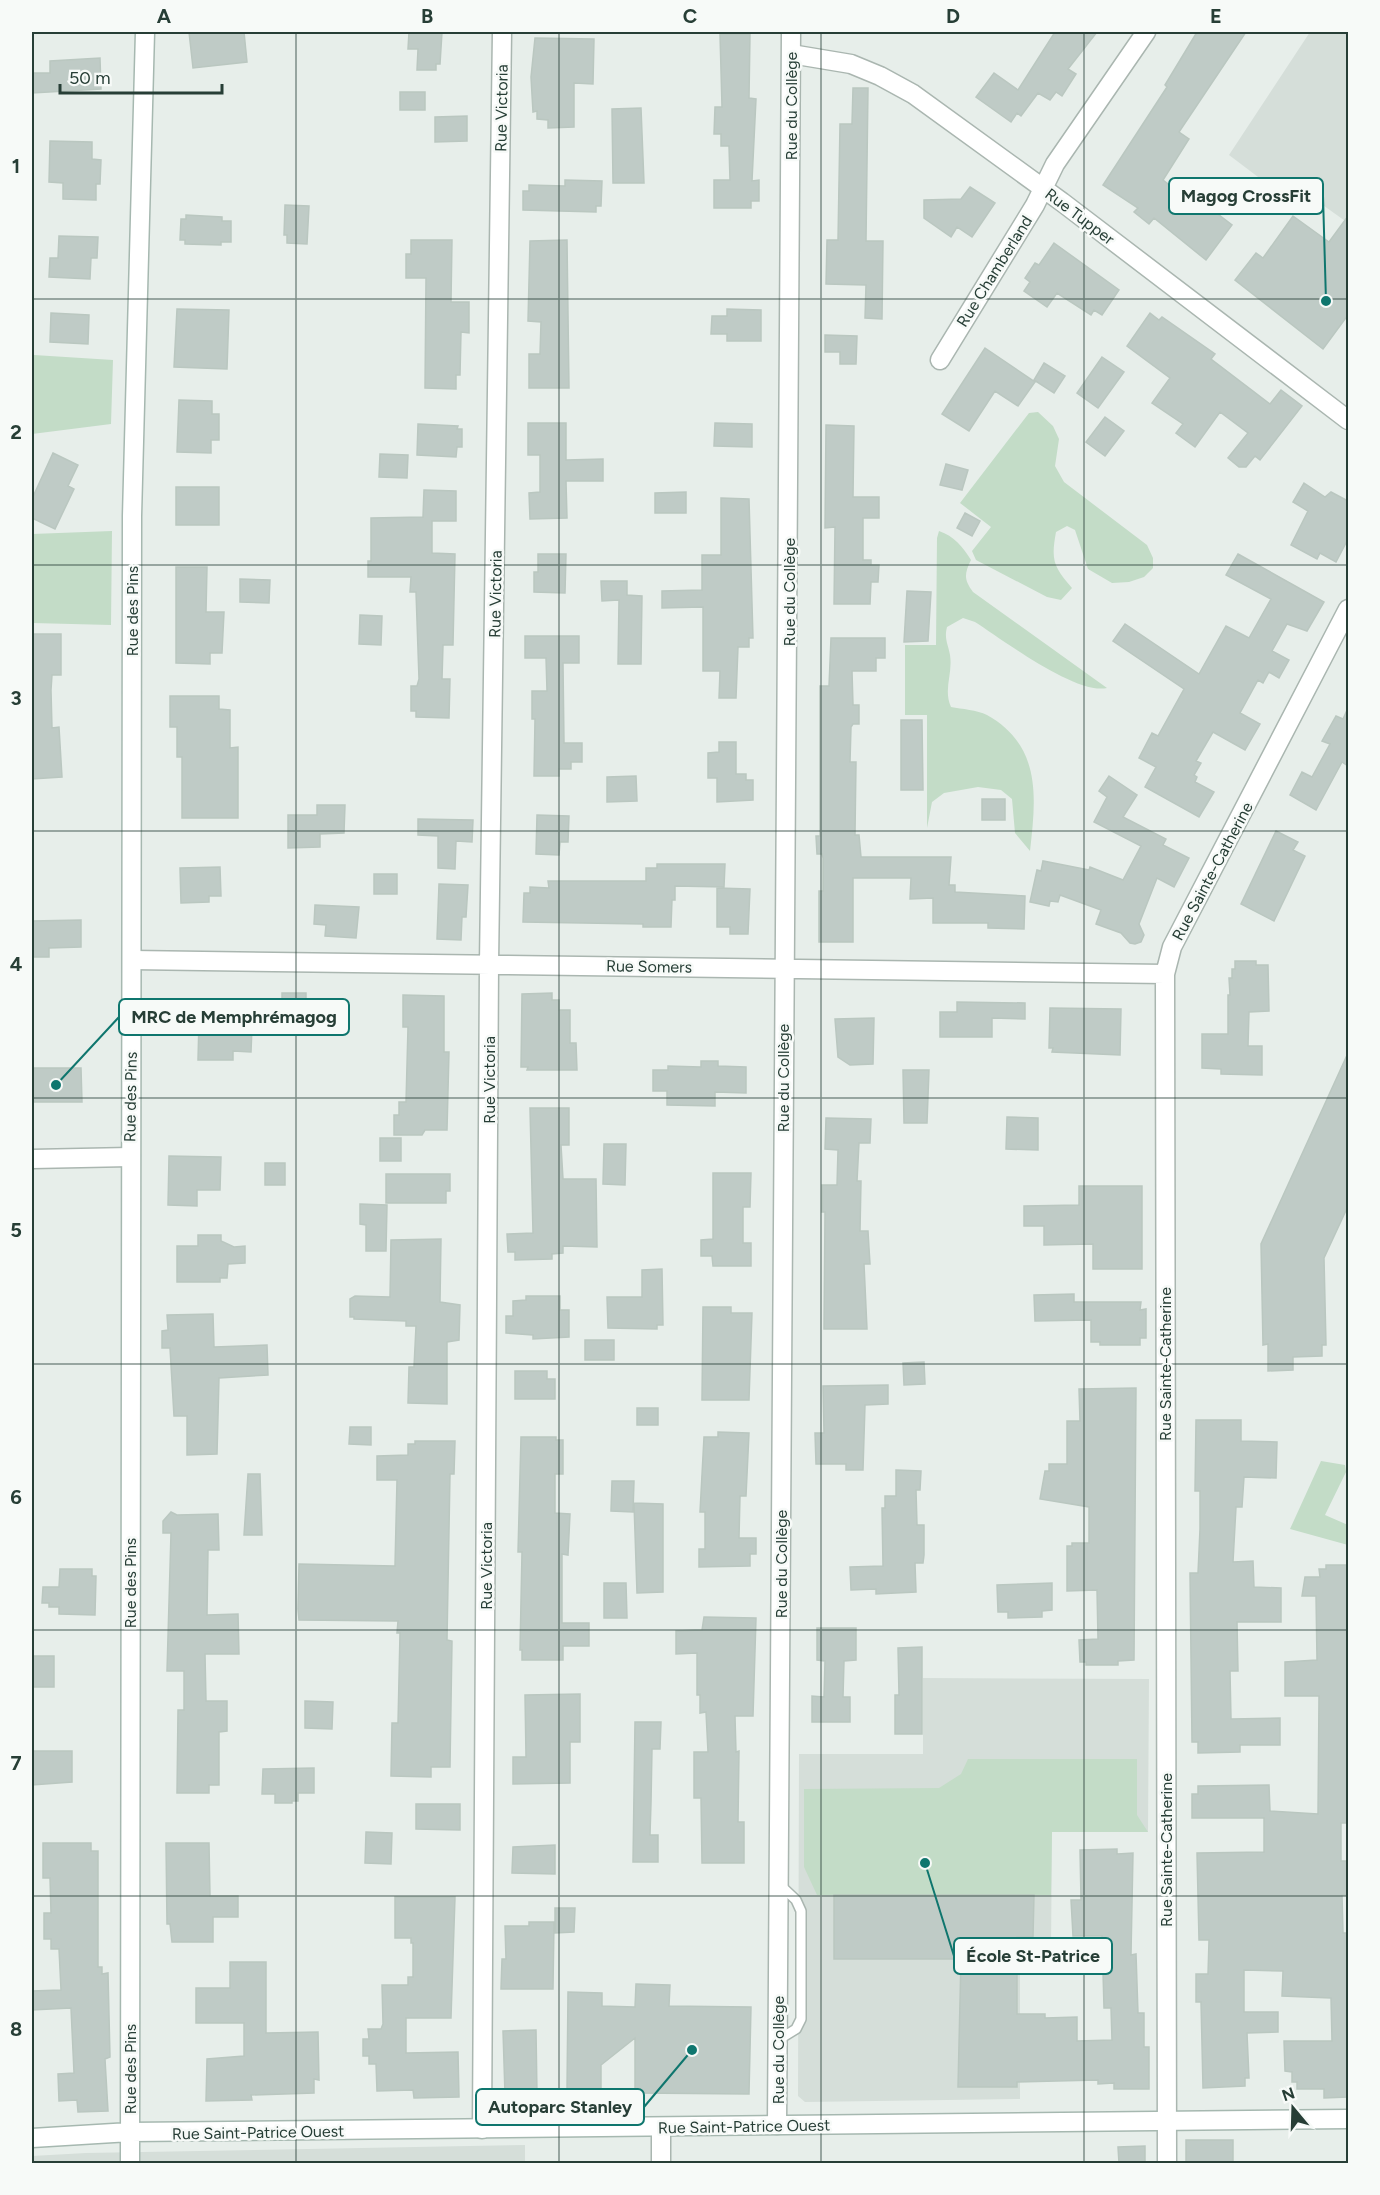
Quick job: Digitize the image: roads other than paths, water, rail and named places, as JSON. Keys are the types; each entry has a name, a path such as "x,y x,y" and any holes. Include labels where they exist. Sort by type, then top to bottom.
{"street":[{"name":"Rue des Pins","path":"130,2163 130,1157 133,493 145,32"},
{"name":"Rue Victoria","path":"482,2129 489,964 502,32"},
{"name":"Rue du Collège","path":"777,2125 784,968 789,642 791,32"},
{"name":"Rue Chamberland","path":"940,360 1044,188 1055,164 1146,32"},
{"name":"Rue Tupper","path":"791,54 851,64 898,85 1044,188 1348,420"},
{"name":"Rue Sainte-Catherine","path":"1167,2163 1165,974 1172,947 1348,609"},
{"name":"Rue Somers","path":"132,960 1165,974"},
{"path":"32,1159 130,1157"},
{"name":"Rue Saint-Patrice Ouest","path":"32,2138 130,2132 1167,2119 1348,2119"},
{"path":"661,2127 661,2163"}],"place":[{"name":"Magog CrossFit","path":"1326,301"},
{"name":"MRC de Memphrémagog","path":"56,1085"},
{"name":"École St-Patrice","path":"925,1863"},
{"name":"Autoparc Stanley","path":"692,2050"}]}
